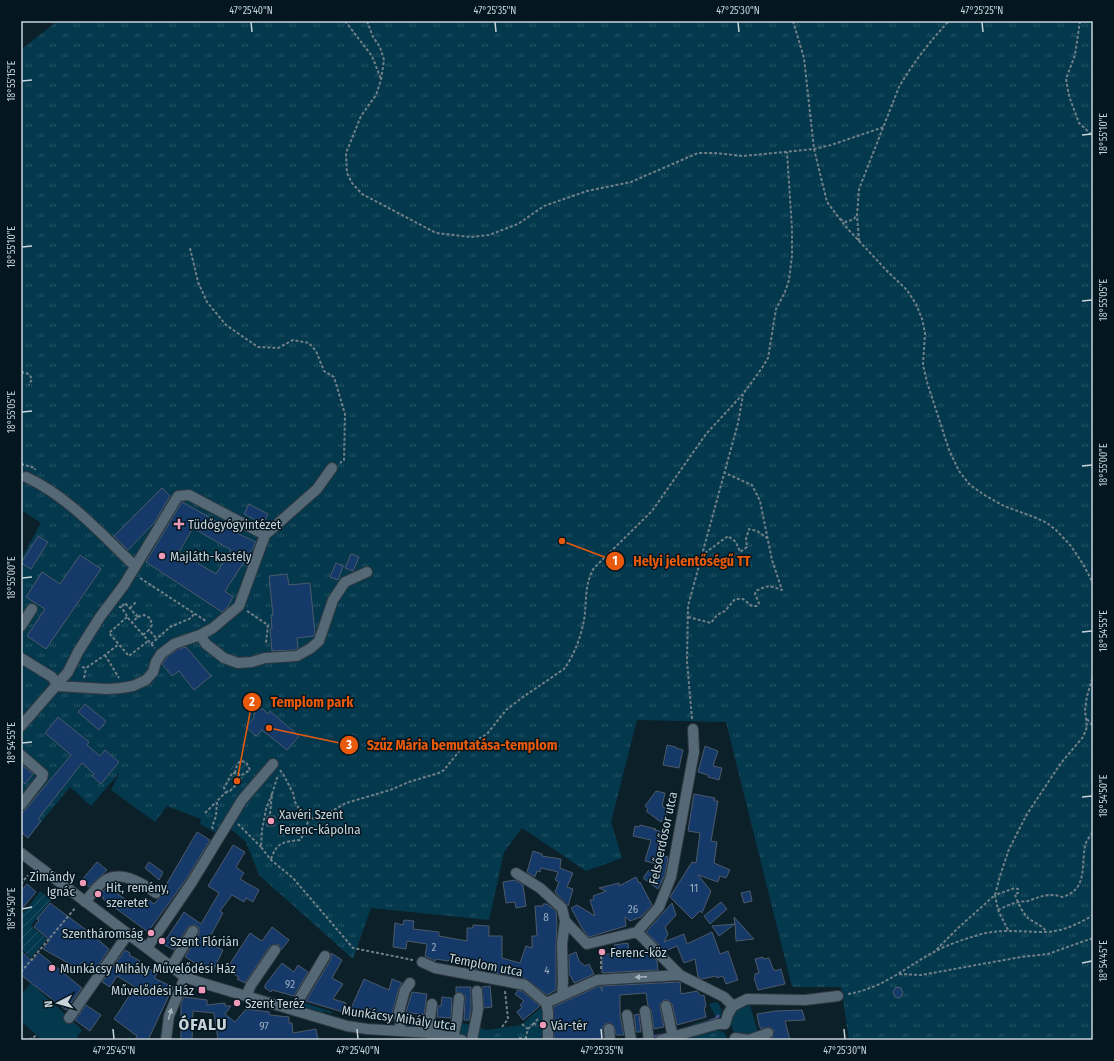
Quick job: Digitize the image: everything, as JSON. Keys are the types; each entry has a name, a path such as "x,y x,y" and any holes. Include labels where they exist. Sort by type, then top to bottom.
{"street":[{"path":"21,658 47,674 58,685 107,689 133,686 146,680 153,672 156,662 161,654 174,644 200,635 213,628 239,606 265,535 317,489 332,468"},
{"path":"26,477 41,484 66,502 133,569"},
{"path":"21,726 68,672 78,652 100,617 124,585 178,496 189,495 265,535"},
{"path":"200,635 206,644 224,658 238,663 252,662 265,658 297,656 311,648 319,641 333,600 345,582 367,572"},
{"path":"21,626 32,610"},
{"name":"Felsőerdősor utca","path":"637,932 659,907 670,877 694,752 693,729"},
{"path":"21,755 42,774 42,778 21,804"},
{"path":"147,948 192,882 242,800 276,767"},
{"name":"Munkácsy Mihály utca","path":"21,854 185,977 347,1026 367,1029 428,1033 457,1039"},
{"path":"516,873 540,888 562,908 565,921 562,944 562,996"},
{"path":"84,901 102,882 109,878 116,877 122,877 143,884 156,893"},
{"path":"565,921 587,944 637,932 680,975 724,997 733,1006"},
{"path":"171,966 194,931"},
{"path":"69,1018 128,934"},
{"path":"246,996 251,985 275,950"},
{"path":"296,1011 300,998 325,956"},
{"name":"Templom utca","path":"418,961 435,968 525,985 546,1003"},
{"path":"548,1040 546,1003 597,980 680,975"},
{"path":"166,1040 169,1016 185,977"},
{"path":"401,1031 399,1012 405,990 410,983"},
{"path":"472,1040 478,1009 477,991"},
{"path":"725,1024 728,1014 733,1006 747,999 805,1000 838,996"},
{"path":"457,1039 459,998"},
{"path":"428,1033 432,1004"},
{"path":"666,1006 673,1037"},
{"path":"645,1011 649,1040"},
{"path":"628,1015 631,1040"},
{"path":"661,1040 718,1024 725,1024"},
{"path":"725,1024 735,1039 749,1040 768,1033"},
{"path":"609,1029 610,1040"}],"path":[{"path":"345,21 372,56 381,80"},
{"path":"367,21 372,37 380,47 384,60 381,80 376,94 361,116 346,153 347,173 352,183 362,194 436,233 471,237 488,235 518,224 544,206 586,191 631,182 698,153 743,156 814,149 831,146 884,127"},
{"path":"793,21 804,58 814,149 827,202 838,218 859,242 907,290 916,304 922,319 925,333 923,365 927,382 949,450 959,471 970,485 986,496 1004,506 1034,517 1056,530 1071,546 1093,583"},
{"path":"859,242 857,215 859,189 899,87 906,74 932,39 949,21"},
{"path":"1080,21 1075,55 1066,79 1069,96 1079,123 1093,136"},
{"path":"284,774 293,793 295,802 302,814 309,818 318,819 346,803 390,790 444,770 461,749 481,739 487,734 506,710 564,669 569,662 580,635 584,620 587,586 594,568 652,511 706,434 743,394 768,358 776,310 789,280 792,256 792,229 787,152"},
{"path":"838,218 846,222 854,219 857,215"},
{"path":"190,248 198,282 206,302 226,325 258,347 278,348 293,340 309,343 316,351 324,371 334,377 345,414 344,460 332,468"},
{"path":"21,372 29,374 32,379 28,386"},
{"path":"693,729 687,661 688,606 738,423 743,394"},
{"path":"688,617 710,623 717,615 725,611 735,600 743,599 752,606 757,606 759,603 755,594 756,591 766,586 771,586 782,590 772,560 760,501 752,485 725,473"},
{"path":"701,556 728,536 736,542 740,552 747,547 746,539 749,528 757,530 768,539"},
{"path":"133,569 150,584 206,621 213,628"},
{"path":"130,608 137,601"},
{"path":"116,607 121,607 125,603 138,617"},
{"path":"239,606 268,625 266,643"},
{"path":"121,607 127,617 152,645 170,627 191,618 194,614"},
{"path":"132,622 138,617 144,615 150,618 152,625 143,635"},
{"path":"127,617 109,633 129,656 148,641"},
{"path":"149,630 157,639"},
{"path":"89,666 119,644"},
{"path":"105,655 122,684 121,688"},
{"path":"1008,930 998,910 995,895 1009,849 1027,814 1061,763 1083,737 1087,727 1085,710 1086,703 1093,676"},
{"path":"1086,718 1093,726"},
{"path":"1093,757 1093,762"},
{"path":"226,792 224,788 231,775 235,773 240,761 246,762 250,770 240,776"},
{"path":"262,847 262,830 266,809 278,778 276,767"},
{"path":"235,773 240,776"},
{"path":"1093,774 1093,782"},
{"path":"205,813 226,792 230,792 240,781 240,776"},
{"path":"270,814 272,794"},
{"path":"212,827 216,816 217,801"},
{"path":"231,818 262,847 271,860 293,878 352,948 418,961"},
{"path":"271,860 276,847 283,842 300,840 305,832 309,818"},
{"path":"998,910 1018,902 1027,902 1041,896 1057,894 1063,896 1073,892 1081,878 1085,845 1093,832"},
{"path":"21,884 28,875"},
{"path":"933,953 995,895 1015,888 1018,889 1018,892 1015,894 1019,906 1024,911 1027,918 1044,928 1046,932"},
{"path":"21,972 84,901"},
{"path":"838,996 864,991 899,974 933,953 975,936 994,931 1008,930 1046,932 1058,930 1076,924 1093,915"},
{"path":"899,974 921,975 1021,957 1048,954 1093,938"},
{"path":"600,940 602,980"},
{"path":"502,1027 508,1019 504,980"},
{"path":"519,1038 526,1040 528,1029 534,1023"},
{"path":"522,1024 528,1029"},
{"path":"29,1040 37,1035"}],"green space":[{"path":"57,21 1093,21 1093,1040 849,1040 841,987 792,987 726,722 637,720 611,822 622,858 586,871 522,828 504,852 489,920 371,908 353,959 259,875 246,842 232,830 221,826 216,833 200,824 201,819 167,806 155,822 111,790 120,772 91,806 70,787 28,838 21,832 21,559 41,523 21,510 21,50"},
{"path":"236,758 252,772 230,797 221,790"},
{"path":"40,891 51,900 31,926 47,939 31,958 21,949 21,914 28,908"},
{"path":"31,983 82,1030 75,1040 42,1040 21,1021 21,995"},
{"path":"302,1002 332,1012 331,1014 324,1011 323,1014 300,1007"},
{"path":"717,1002 721,1011 719,1020 691,1030 690,1025 716,1017 709,1004"},
{"path":"546,1003 545,1040 476,1039 477,1027 487,1030 521,1025"},
{"path":"750,1005 760,1040 737,1040 731,1022 733,1014"},
{"path":"413,1017 427,1019 426,1027 405,1026 404,1021"},
{"path":"438,1020 453,1022 451,1032 436,1029"},
{"path":"459,1023 473,1025 470,1037 456,1034"},
{"path":"717,1030 724,1032 728,1040 675,1040 708,1031"}],"building":[{"path":"162,488 170,496 154,523 128,550 114,536"},
{"name":"Majláth-kastély","path":"182,502 256,542 225,591 233,597 227,608 222,612 146,562","holes":["193,528 231,550 216,574 179,552"]},
{"path":"249,504 268,514 263,524 244,514"},
{"path":"38,536 48,542 31,569 21,563"},
{"path":"351,554 359,557 353,571 345,568"},
{"path":"80,555 101,569 46,649 27,636 45,609 26,597 42,572 60,584"},
{"path":"336,563 343,566 338,580 330,577"},
{"path":"287,574 289,585 310,583 315,633 314,636 297,638 298,648 295,650 272,651 270,629 272,629 271,615 273,615 269,576"},
{"path":"186,647 211,676 194,690 179,671 172,676 162,664 168,656 178,649"},
{"path":"85,704 106,721 99,730 78,712"},
{"path":"257,709 263,709 268,714 270,711 299,736 287,750 262,730 256,736 246,727 254,718 254,714"},
{"path":"58,717 89,742 87,745 100,756 105,750 119,762 101,784 92,776 94,774 82,763 38,819 41,821 28,838 21,832 21,814 71,755 45,733"},
{"path":"667,745 683,750 679,768 663,765"},
{"path":"705,746 718,751 713,766 722,768 719,780 698,772"},
{"path":"21,764 33,774 25,784 21,780"},
{"path":"656,791 665,793 662,806 669,811 661,822 646,811 648,809 645,806"},
{"path":"694,794 715,798 714,801 718,801 711,841 717,842 714,863 730,870 726,878 720,876 718,882 698,875 711,891 702,913 700,911 692,919 670,897 692,862 696,863 700,833 688,831"},
{"name":"Xavéri Szent Ferenc-kápolna","path":"267,816 275,816 275,826 267,826"},
{"path":"640,825 664,832 659,854 668,857 665,875 658,889 643,878 648,871 660,865 645,861 651,840 633,836 635,826 639,827"},
{"path":"197,832 210,840 187,878 148,932 99,895 108,886 133,905 140,904 145,897 154,904 167,886 166,885"},
{"path":"233,845 245,852 236,867 244,873 240,879 259,890 253,902 246,898 244,902 232,895 220,911 223,913 207,942 223,950 212,973 185,957 199,934 199,928 196,925 188,927 174,950 163,944 184,912 201,924 219,893 208,886"},
{"path":"533,851 542,854 542,856 561,859 560,868 573,873 567,887 573,889 568,906 555,892 559,882 555,880 558,872 541,868 540,872 537,871 535,877 527,872"},
{"path":"97,862 107,870 89,887 81,881"},
{"path":"149,862 163,872 159,880 145,868"},
{"path":"636,877 652,905 641,917 630,921 625,917 626,926 589,937 583,930 571,908 577,905 595,916 590,900 594,899 593,896 606,891 599,888 619,883 619,886"},
{"path":"515,880 523,885 526,906 516,908 515,902 506,903 503,882"},
{"path":"27,884 36,892 21,910 21,891"},
{"path":"750,891 752,901 744,903 741,893"},
{"path":"721,902 727,909 710,924 704,916"},
{"path":"50,903 109,949 94,972 82,962 77,968 43,949 50,940 34,927 39,920 37,919"},
{"path":"672,903 676,915 665,927 668,934 664,942 684,934 687,944 712,932 720,954 728,951 738,980 726,984 723,976 702,979 698,977 695,959 684,963 677,946 665,951 646,932"},
{"path":"543,904 547,904 556,911 557,923 556,990 547,995 526,979 494,973 490,970 474,969 474,965 449,960 436,959 435,961 425,956 427,944 407,941 406,949 393,947 395,923 403,925 404,920 414,921 413,929 439,932 439,936 467,941 467,928 473,928 473,925 489,926 489,936 502,936 502,958 520,963 526,946 532,948 532,936 537,936 535,906 543,906"},
{"path":"734,917 754,939 736,941"},
{"path":"735,924 719,936 712,926"},
{"path":"272,927 289,940 281,950 279,945 276,944 270,946 245,983 237,979 239,977 226,970 250,933 262,941"},
{"path":"628,943 629,957 649,953 657,961 658,970 602,973 602,954 615,954 614,945"},
{"path":"125,950 130,953 129,955 140,961 139,962 157,974 154,978 173,987 148,1040 135,1040 137,1036 114,1019 135,987 117,976 110,987 102,982"},
{"path":"21,951 32,961 39,953 82,988 66,1010 21,975"},
{"path":"576,952 579,961 585,966 589,964 594,974 574,983 569,975 569,955"},
{"path":"331,953 342,960 332,978 343,984 333,999 346,1003 343,1012 306,1001 331,959"},
{"path":"763,957 763,959 769,958 775,971 781,969 785,984 758,990 754,978 755,974 759,973 755,959"},
{"path":"282,963 294,972 298,965 308,972 294,996 272,990 271,992 265,988 265,985"},
{"path":"364,979 389,990 392,979 402,983 399,988 391,1023 379,1019 381,1014 366,1007 362,1018 349,1013"},
{"path":"680,982 681,994 697,991 701,996 704,995 706,1017 677,1025 672,1004 668,1000 664,1000 660,1004 660,1007 664,1027 654,1029 646,993 620,995 620,1016 624,1035 616,1035 614,1026 609,1023 605,1024 603,1027 603,1038 589,1040 554,1040 553,1007 599,986 602,991 602,986"},
{"path":"490,986 492,1007 484,1008 482,987"},
{"path":"456,987 471,987 471,1009 469,1020 464,1020 465,996 460,992 456,993"},
{"path":"896,987 901,988 903,993 900,998 895,997 893,992"},
{"path":"518,990 522,991 540,1006 523,1020 517,1012 522,1007 520,1005 524,1001 515,994"},
{"path":"412,992 427,994 424,1015 406,1012"},
{"path":"184,997 207,1000 207,1005 225,1003 225,1006 231,1006 225,1014 235,1022 246,1009 269,1012 270,1015 289,1017 289,1023 292,1023 293,1033 316,1029 318,1040 218,1040 214,1013 193,1011 192,1040 181,1040 181,1003"},
{"path":"442,997 452,998 451,1018 437,1017 438,1006 441,1006"},
{"path":"86,1005 101,1015 90,1031 75,1020"},
{"path":"802,1010 805,1020 785,1021 790,1040 768,1040 773,1037 774,1030 769,1027 761,1029 759,1025 757,1014 775,1011"},
{"path":"639,1014 641,1032 636,1032 634,1015"}],"waterway":[{"path":"710,1021 716,1019 718,1016"},
{"path":"651,1037 663,1035"},
{"path":"637,1040 644,1039"}],"place":[{"name":"Tüdőgyógyintézet","path":"179,524"},
{"name":"Helyi jelentőségű TT","path":"562,541"},
{"name":"Majláth-kastély","path":"162,556"},
{"name":"Szűz Mária bemutatása-templom","path":"269,728"},
{"name":"Templom park","path":"237,781"},
{"name":"Xavéri Szent Ferenc-kápolna","path":"271,821"},
{"name":"Zimándy Ignác","path":"83,883"},
{"name":"Hit, remény, szeretet","path":"98,894"},
{"name":"Szentháromság","path":"151,933"},
{"name":"Szent Flórián","path":"162,941"},
{"name":"Ferenc-köz","path":"602,952"},
{"name":"Munkácsy Mihály Művelődési Ház","path":"52,968"},
{"name":"Művelődési Ház","path":"202,990"},
{"name":"Szent Teréz","path":"237,1003"},
{"name":"Vár-tér","path":"543,1025"}],"district":[{"name":"ÓFALU","path":"203,1024"}]}
